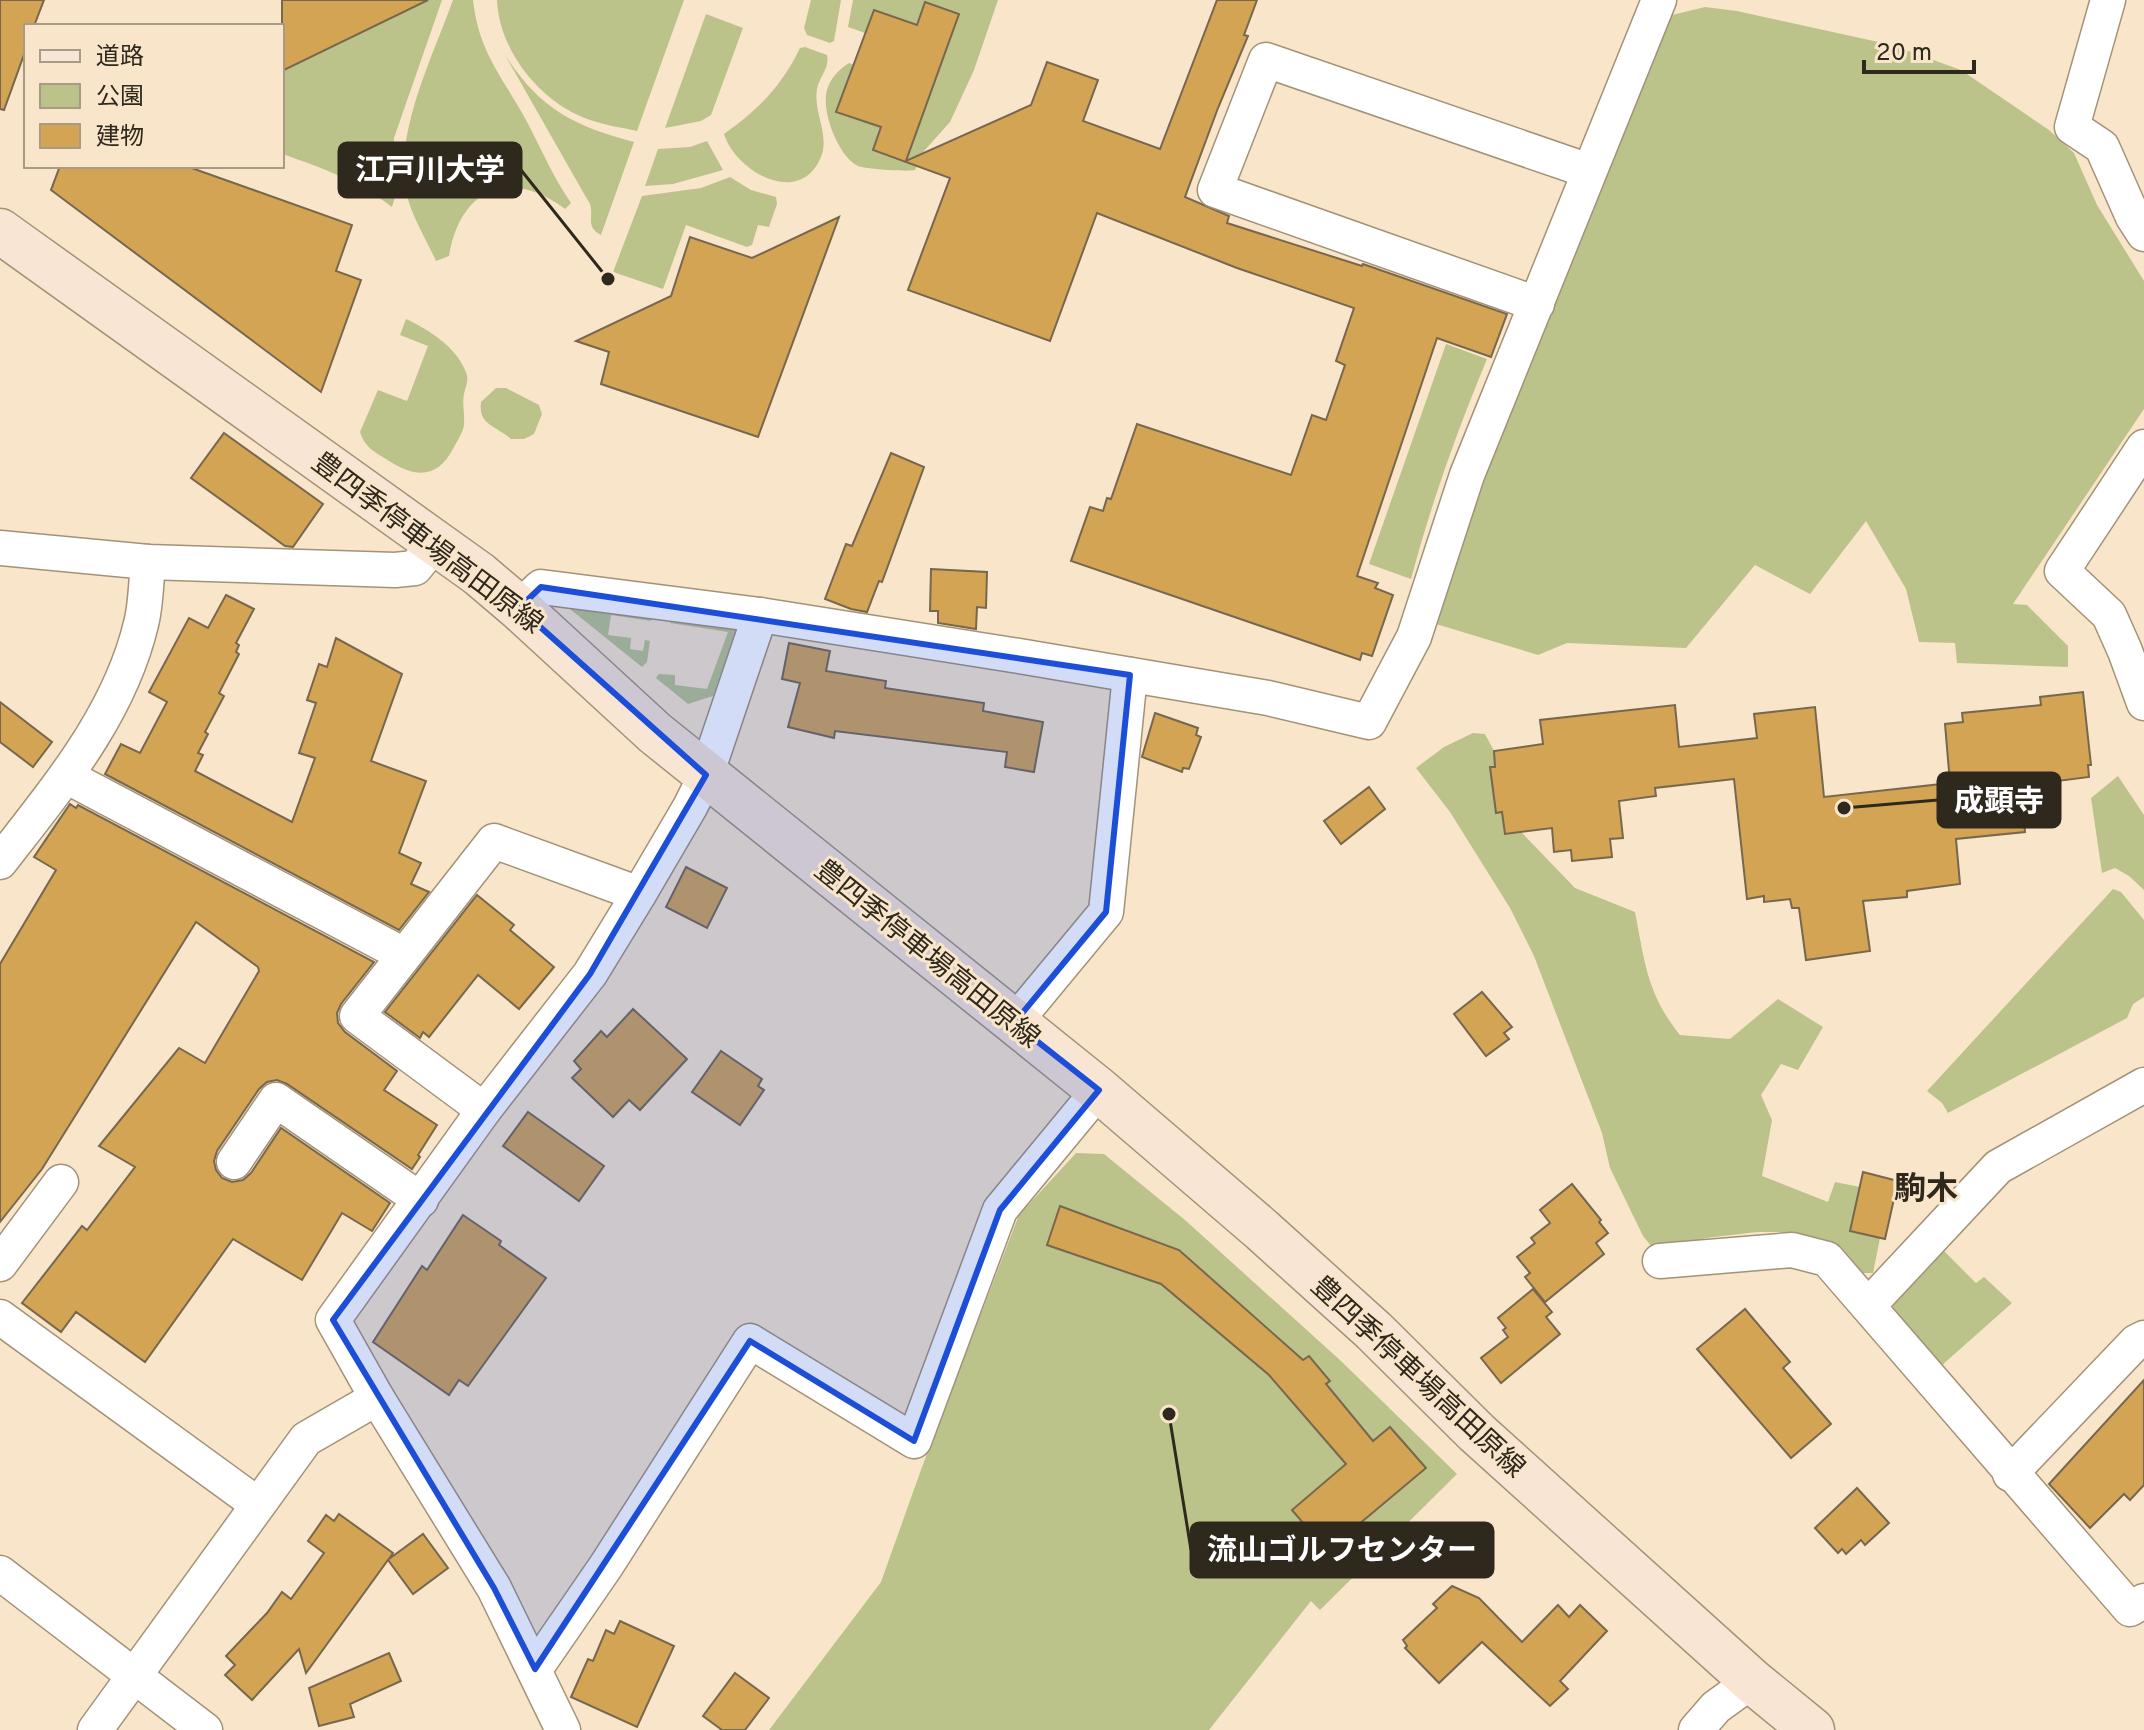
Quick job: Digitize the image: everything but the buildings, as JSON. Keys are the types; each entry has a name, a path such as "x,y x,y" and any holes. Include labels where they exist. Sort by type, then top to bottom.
{"main road":[{"name":"豊四季停車場高田原線","path":"0,231 436,542 519,608 655,733 1099,1090 1363,1321 1477,1433 1752,1681 1812,1730"}],"street":[{"path":"519,608 541,587 760,615 1268,698 1369,722 1414,637 1467,475 1659,0"},
{"path":"2108,0 2072,127 2102,147 2133,217 2144,234"},
{"path":"1537,304 1215,190 1266,60 1589,171"},
{"path":"2144,447 2062,571 2109,615 2144,703"},
{"path":"0,548 148,562 395,570 415,568 436,542"},
{"path":"0,862 66,776 105,718 142,623 148,562"},
{"path":"563,1730 494,1588 377,1398 333,1320 484,1110 590,974 639,894 706,775 760,615"},
{"path":"1014,1023 1106,912 1130,675"},
{"path":"66,776 404,955"},
{"path":"484,1110 357,1016 494,841 639,894"},
{"path":"1868,1306 1998,1167 2144,1085"},
{"path":"535,1669 606,1566 750,1341 914,1441 1000,1210 1099,1090"},
{"path":"234,1162 276,1100 421,1200"},
{"path":"0,1264 61,1182"},
{"path":"1660,1261 1792,1250 1827,1259 2130,1609 2144,1601"},
{"path":"0,1317 257,1504"},
{"path":"2010,1474 2136,1342 2144,1338"},
{"path":"95,1730 306,1439 377,1398"},
{"path":"0,1573 205,1730"},
{"path":"1696,1730 1716,1707 1752,1681"}],"highlighted area":[{"path":"541,587 1130,675 1106,912 1014,1023 1099,1090 1000,1210 914,1441 750,1341 535,1669 494,1588 333,1320 590,974 706,775 519,608"}],"green space":[{"path":"422,0 442,0 394,138 392,163 395,197 392,207 340,176 284,155 284,70"},
{"path":"453,0 473,0 486,50 571,203 565,209 525,189 507,188 490,192 464,214 449,256 436,261 408,201 405,145 426,70"},
{"path":"497,0 684,0 637,131 582,117 550,98 536,85 513,54 499,18"},
{"path":"811,0 841,0 834,41 830,43 807,35 804,28"},
{"path":"853,0 998,0 974,70 950,122 924,151 915,170 869,168 851,161 832,131 826,107 828,87 842,68 849,63 854,65 881,127 873,150 906,162 959,14 925,2 917,25 874,10 865,33 848,27"},
{"path":"1705,7 1737,11 1892,45 1961,70 2049,130 2074,153 2097,205 2144,281 2144,409 2013,604 2027,605 2068,646 2068,667 1957,663 1955,643 1919,642 1906,589 1866,521 1810,594 1755,565 1686,648 1567,643 1538,655 1436,624 1458,532 1640,66 1672,15"},
{"path":"706,14 743,28 711,115 701,121 665,128"},
{"path":"800,48 827,55 816,98 824,140 821,157 811,172 799,180 784,182 769,179 741,161 724,134 768,96"},
{"path":"505,55 531,89 559,112 593,129 634,142 601,235 593,228 589,202"},
{"path":"707,141 723,170 673,184 645,186 658,149 690,147"},
{"path":"730,177 751,190 776,197 777,204 769,227 758,225 752,245 747,247 686,225 663,289 613,272 642,196 701,188"},
{"path":"406,319 448,346 461,361 467,377 461,433 441,465 426,472 408,470 389,461 368,446 360,432 378,390 407,401 428,346 400,335"},
{"path":"1446,344 1487,359 1445,468 1411,579 1369,564"},
{"path":"496,388 506,388 539,405 542,414 534,434 524,439 511,439 485,420 481,402"},
{"path":"560,601 652,616 651,621 611,615 608,635 631,638 630,649 643,651 645,640 650,641 647,662 642,667"},
{"path":"671,618 737,627 713,696 688,704 656,678 659,674 675,675 675,685 707,689 728,632 670,623"},
{"path":"1473,733 1485,734 1494,751 1495,767 1490,768 1496,813 1502,812 1575,888 1635,912 1654,992 1680,1035 1730,1039 1778,999 1823,1027 1798,1070 1781,1064 1761,1095 1772,1120 1762,1176 1828,1202 1835,1182 1860,1187 1850,1230 1880,1238 1873,1273 1855,1273 1829,1246 1796,1232 1757,1232 1706,1238 1662,1250 1652,1247 1643,1236 1610,1168 1602,1133 1534,956 1510,908 1450,812 1416,768 1444,747"},
{"path":"2118,776 2144,815 2144,890 2115,868 2102,873 2091,798"},
{"path":"2113,889 2121,892 2144,920 2144,997 2133,1004 2127,1018 1948,1113 1942,1103 1927,1091"},
{"path":"1076,1153 1104,1154 1185,1220 1341,1361 1457,1474 1320,1610 1311,1601 1209,1730 769,1730 881,1582 1019,1215"},
{"path":"1941,1248 1976,1283 1984,1277 2012,1303 1941,1366 1893,1315 1894,1299"}],"place":[{"name":"江戸川大学","path":"608,279"},
{"name":"成顕寺","path":"1844,808"},
{"name":"流山ゴルフセンター","path":"1169,1414"}],"district":[{"name":"駒木","path":"1926,1188"}]}
